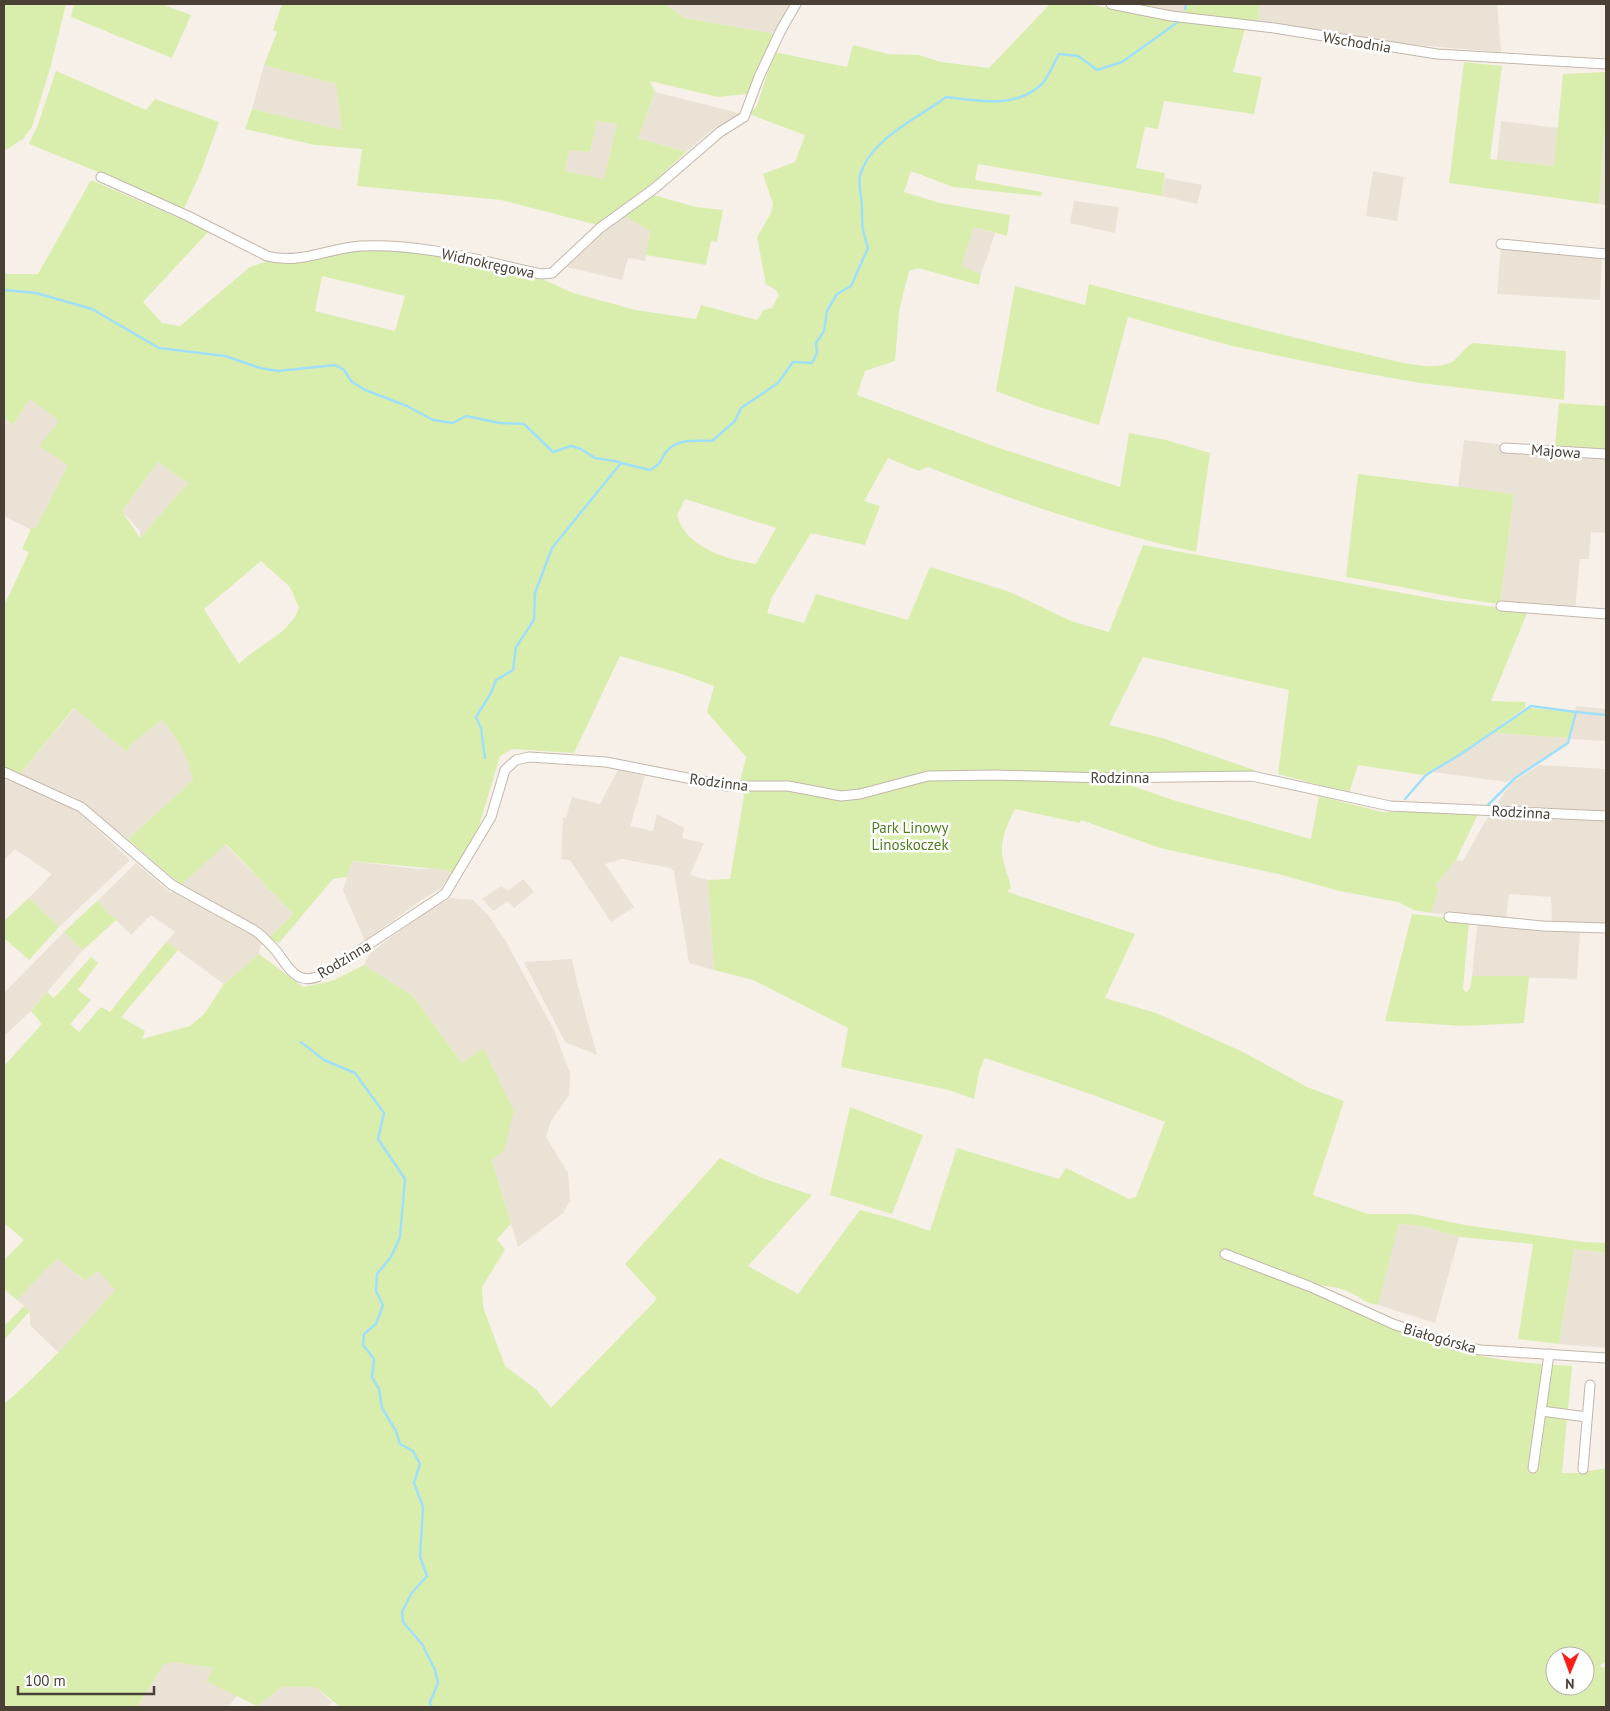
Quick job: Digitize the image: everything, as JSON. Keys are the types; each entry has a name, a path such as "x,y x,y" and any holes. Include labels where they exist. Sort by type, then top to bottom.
{"street":[{"name":"Widnokręgowa","path":"101,177 188,216 267,256 278,259 296,259 360,246 421,248 541,274 552,273 600,228 655,188 720,132 744,117 766,61 788,15 796,4"},
{"name":"Wschodnia","path":"1111,4 1200,20 1274,28 1437,54 1606,64"},
{"path":"1501,244 1606,254"},
{"name":"Majowa","path":"1505,448 1606,454"},
{"path":"1500,606 1606,614"},
{"name":"Rodzinna","path":"4,772 81,807 172,885 254,930 264,938 294,975 308,979 324,974 445,894 491,817 505,770 516,760 529,757 606,762 728,786 788,786 841,796 860,794 928,776 995,775 1105,778 1243,775 1276,779 1390,806 1606,816"},
{"path":"1449,917 1543,926 1606,928"},
{"name":"Białogórska","path":"1226,1254 1311,1287 1393,1324 1455,1345 1481,1350 1606,1358"},
{"path":"1533,1468 1548,1354"},
{"path":"1582,1469 1590,1385"},
{"path":"1541,1411 1587,1417"}],"shaded area":[{"path":"664,4 792,4 776,34 685,18"},
{"path":"1153,4 1186,4 1183,16 1152,10"},
{"path":"1259,4 1497,4 1501,52 1380,42 1258,22"},
{"path":"264,65 337,84 342,131 252,109"},
{"path":"655,92 742,114 713,129 686,152 638,138"},
{"path":"1606,114 1606,205 1599,204"},
{"path":"597,121 617,124 604,180 565,171 569,149 590,152"},
{"path":"1501,121 1558,128 1555,166 1497,160"},
{"path":"1373,171 1404,177 1397,221 1366,216"},
{"path":"1165,178 1202,185 1197,204 1162,196"},
{"path":"1074,201 1119,207 1115,233 1070,223"},
{"path":"623,214 650,231 645,261 628,258 622,280 567,267"},
{"path":"974,227 995,233 981,274 960,266"},
{"path":"1501,245 1602,256 1600,300 1497,294"},
{"path":"30,398 59,421 69,465 35,532 4,516 4,418 13,425"},
{"path":"1464,440 1606,457 1606,533 1591,532 1589,559 1580,559 1575,609 1500,604 1514,494 1458,488"},
{"path":"158,462 188,483 140,538 140,531 122,511"},
{"path":"1576,706 1606,709 1606,741 1571,739"},
{"path":"75,708 127,752 131,744 162,720 180,742 190,766 193,780 128,839 76,798 19,775"},
{"path":"1493,733 1569,738 1567,743 1507,782 1433,772"},
{"path":"1539,765 1606,769 1606,814 1493,810 1511,783"},
{"path":"618,770 645,776 630,826 653,831 657,814 684,828 682,838 704,843 690,875 708,880 714,970 689,963 674,871 670,868 622,859 605,864 634,907 611,922 570,860 561,859 563,817 566,818 572,797 600,804"},
{"path":"4,779 70,804 130,860 59,927 29,898 52,874 15,849 4,860"},
{"path":"1492,814 1606,818 1606,926 1552,923 1551,897 1509,894 1506,919 1431,913 1439,888 1434,887 1456,860 1463,861 1486,820"},
{"path":"225,844 293,914 260,947 259,954 224,984 166,942 175,932 151,915 131,935 97,901 136,863 171,893"},
{"path":"352,861 417,869 439,868 449,870 451,876 440,889 421,900 365,941 343,890"},
{"path":"523,879 534,892 514,908 508,901 493,911 482,899 501,886 508,891"},
{"path":"451,898 473,900 488,915 505,940 554,1030 570,1073 569,1095 551,1121 546,1137 568,1173 570,1201 563,1213 518,1247 492,1160 483,1049 462,1063 413,996 364,965 370,953 430,909"},
{"path":"1482,921 1580,929 1577,979 1472,976 1477,926"},
{"path":"64,932 83,950 31,1011 4,1036 4,993"},
{"path":"572,959 597,1055 565,1042 524,962"},
{"path":"1398,1224 1422,1226 1459,1237 1435,1323 1378,1305"},
{"path":"1574,1249 1606,1253 1606,1348 1559,1344"},
{"path":"57,1257 83,1280 99,1271 116,1290 59,1353 30,1325 30,1311 17,1300"},
{"path":"173,1662 213,1668 206,1681 238,1695 228,1707 137,1707 164,1664"},
{"path":"282,1687 316,1687 332,1702 327,1707 257,1706"}],"green space":[{"path":"4,4 66,4 50,69 32,127 23,139 4,151"},
{"path":"74,4 161,4 191,15 172,58 71,17"},
{"path":"282,4 664,4 685,18 776,34 747,94 718,97 650,81 655,92 638,138 686,152 643,192 696,207 723,210 717,242 711,241 706,265 646,255 650,231 615,210 601,226 501,200 357,186 362,149 315,145 245,129 252,109 342,130 336,84 264,65 277,32 273,30","holes":["597,121 617,124 604,179 565,171 569,150 590,152"]},
{"name":"Park Linowy Linoskoczek","path":"1050,4 1088,4 1108,8 1109,4 1153,4 1152,17 1245,29 1233,72 1262,77 1254,114 1164,101 1158,129 1145,127 1136,168 1165,173 1162,196 978,164 975,180 1042,192 1041,196 953,187 911,171 904,192 940,203 1010,215 1007,236 974,227 961,266 981,274 979,285 918,268 909,271 899,311 895,361 865,371 857,395 999,448 1120,487 1129,433 1166,440 1210,453 1196,552 1093,525 1027,504 928,467 919,471 888,458 864,501 880,506 865,545 811,533 772,597 767,613 804,623 816,594 908,620 930,567 1010,592 1071,621 1109,632 1143,545 1446,601 1528,611 1491,701 1526,702 1525,708 1458,755 1423,775 1358,765 1349,793 1278,774 1289,690 1143,657 1109,725 1162,738 1257,771 1080,774 1118,781 1173,800 1311,839 1319,796 1382,812 1479,812 1456,860 1435,886 1439,888 1431,913 1414,910 1398,902 1339,891 1282,875 1160,848 1081,820 1080,823 1015,809 1004,833 1002,852 1011,890 1008,889 1008,892 1135,934 1105,998 1156,1013 1241,1051 1307,1087 1344,1101 1313,1195 1368,1214 1412,1214 1465,1225 1584,1242 1606,1243 1606,1253 1574,1249 1559,1344 1518,1339 1533,1244 1459,1237 1422,1226 1399,1224 1378,1305 1367,1302 1345,1290 1333,1287 1321,1285 1319,1294 1381,1323 1447,1348 1502,1360 1572,1366 1562,1473 1578,1473 1606,1468 1606,1662 1599,1666 1606,1668 1606,1707 340,1707 316,1687 282,1687 257,1706 206,1681 213,1668 173,1662 164,1664 137,1707 4,1707 4,1404 48,1363 115,1290 99,1271 84,1280 57,1258 17,1300 4,1289 4,1260 24,1240 4,1223 4,1066 42,1024 31,1011 47,992 54,998 91,957 98,963 78,990 91,1000 70,1024 79,1032 101,1007 110,1012 166,942 178,950 121,1017 145,1031 142,1039 190,1026 205,1013 224,984 259,954 303,987 332,981 364,965 413,996 462,1063 483,1048 514,1111 504,1151 492,1160 511,1224 497,1239 505,1250 482,1287 483,1307 505,1366 537,1390 551,1408 657,1299 625,1264 720,1158 762,1178 812,1195 748,1266 798,1294 860,1210 930,1231 957,1148 1059,1179 1066,1168 1129,1199 1136,1197 1165,1122 985,1058 979,1072 974,1099 949,1090 841,1067 848,1028 753,980 714,970 708,880 730,879 744,796 740,781 746,757 707,712 714,686 679,673 620,656 574,753 512,749 500,756 474,843 451,876 449,870 352,861 347,877 333,879 279,943 269,938 293,914 226,844 181,885 128,839 193,780 182,748 162,720 131,744 127,752 74,708 19,775 4,766 4,606 29,552 22,549 31,529 36,528 68,465 39,446 59,421 30,399 13,425 4,418 4,271 7,274 38,274 91,180 209,231 143,302 162,323 180,326 250,267 274,259 353,250 415,250 529,273 573,293 636,310 696,319 701,305 757,320 764,310 772,308 779,295 776,290 766,284 757,237 771,213 773,204 763,174 795,162 805,135 749,114 757,106 774,52 847,67 853,45 888,54 919,55 941,62 989,68","holes":["322,276 405,296 395,331 315,311","158,462 188,483 140,538 122,511","685,499 776,528 756,564 720,555 698,544 689,536 677,515","261,561 290,587 299,608 295,617 281,632 239,664 204,609"]},
{"path":"1186,4 1259,4 1258,22 1184,13"},
{"path":"1464,62 1502,66 1490,159 1554,166 1563,74 1606,72 1606,114 1599,204 1449,183"},
{"path":"56,71 146,110 155,99 219,122 202,169 183,211 113,178 29,144 37,127"},
{"path":"1089,284 1293,337 1416,365 1438,366 1447,364 1473,343 1566,351 1564,400 1420,383 1347,370 1232,346 1128,317 1099,425 1039,407 996,391 1015,286 1085,305"},
{"path":"1559,403 1606,406 1606,452 1555,448"},
{"path":"1358,474 1514,494 1500,604 1346,577"},
{"path":"1529,708 1575,712 1569,738 1493,733"},
{"path":"29,898 59,927 29,960 4,938 4,921"},
{"path":"97,901 116,920 83,950 64,932"},
{"path":"1412,914 1469,920 1463,988 1466,993 1470,988 1472,976 1529,976 1524,1023 1463,1026 1385,1021"},
{"path":"850,1107 923,1135 892,1214 830,1195"},
{"path":"24,1306 30,1311 4,1340 4,1326"}],"waterway":[{"path":"1185,9 1186,4"},
{"path":"485,758 481,728 476,717 491,693 496,680 513,670 516,647 534,620 535,593 552,548 621,463 650,470 676,444 687,441 712,441 735,421 741,408 778,383 793,362 812,363 817,353 816,343 824,331 827,311 837,294 851,286 868,248 863,228 860,176 865,163 873,151 896,131 946,97 984,101 1008,100 1020,97 1042,84 1059,54 1078,56 1097,70 1122,62 1178,22"},
{"path":"4,290 36,293 92,309 159,348 225,356 260,368 278,371 335,365 344,370 351,381 365,390 407,406 433,420 453,423 466,416 500,423 524,424 553,452 571,446 581,449 595,458 620,462"},
{"path":"1405,799 1426,775 1461,754 1531,706 1576,712"},
{"path":"1486,807 1515,778 1568,743 1576,712 1606,715"},
{"path":"301,1042 324,1060 355,1073 384,1113 378,1139 405,1179 400,1237 391,1257 377,1274 376,1291 383,1305 376,1324 364,1334 363,1345 374,1359 372,1377 379,1389 382,1408 396,1431 400,1444 413,1451 420,1464 414,1483 423,1507 420,1557 427,1576 411,1594 402,1612 403,1622 422,1644 435,1670 438,1683 430,1702 431,1707"}]}
